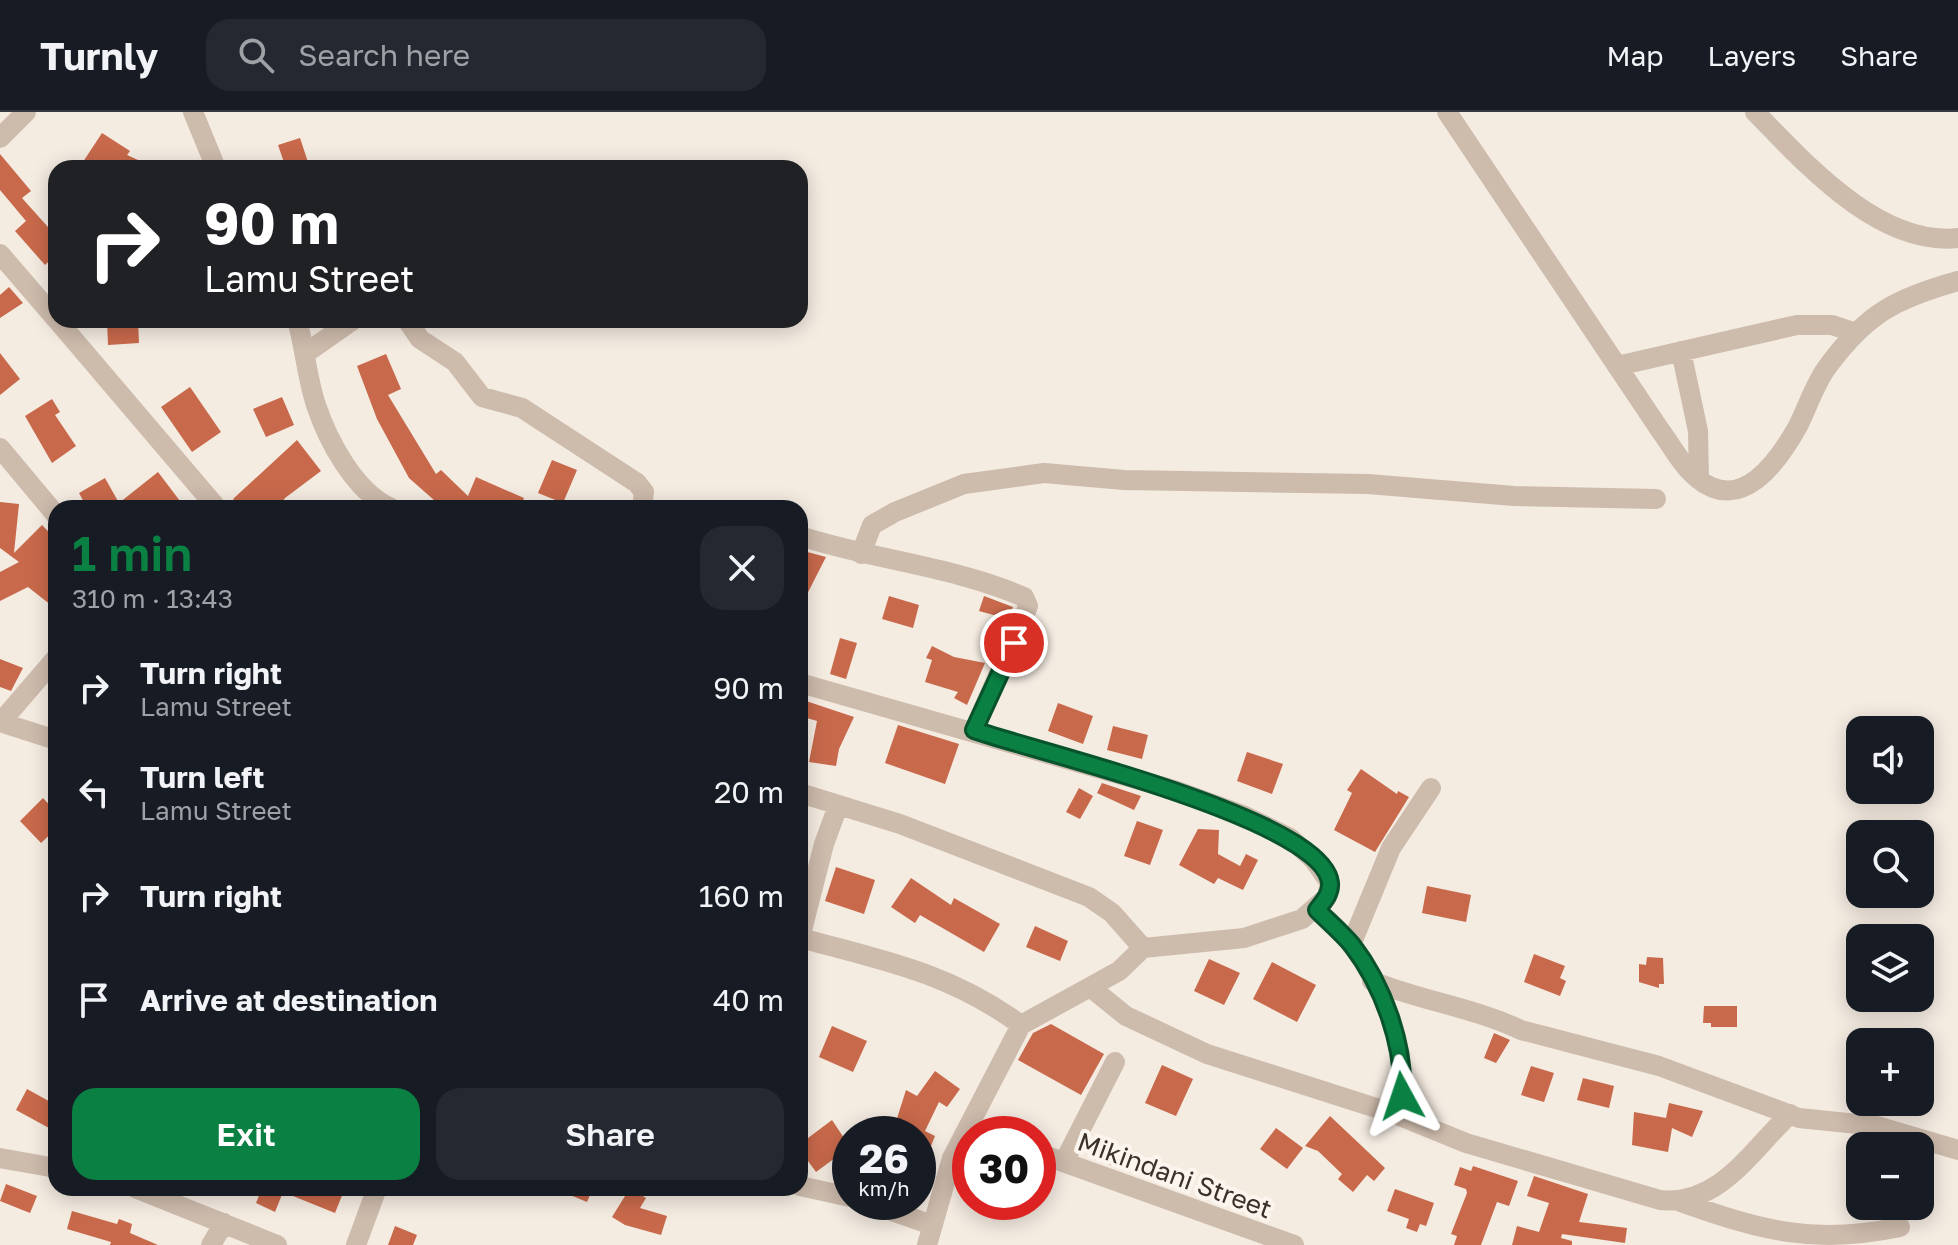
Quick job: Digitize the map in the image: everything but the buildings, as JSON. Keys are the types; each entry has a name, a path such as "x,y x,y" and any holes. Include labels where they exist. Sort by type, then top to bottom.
{"street":[{"path":"0,138 26,112"},
{"path":"193,112 213,160"},
{"path":"1447,112 1617,366 1699,479 1727,491 1748,488 1771,467 1796,429 1827,367 1856,333 1900,299 1958,281"},
{"path":"1755,112 1844,198 1910,231 1944,240 1958,238"},
{"path":"0,254 48,309"},
{"path":"1617,366 1806,324 1832,325 1856,333"},
{"path":"65,328 109,376 210,500"},
{"path":"299,328 316,405 335,445 368,494 378,500"},
{"path":"306,353 342,328"},
{"path":"412,328 420,339 455,362 482,397 522,408 637,483 644,492 643,500"},
{"path":"1681,351 1698,431 1699,479"},
{"path":"0,448 48,505"},
{"path":"861,554 872,525 895,512 964,484 1044,473 1124,480 1368,484 1514,496 1656,499"},
{"path":"808,538 861,554 955,573 1027,601 1014,643 974,730"},
{"path":"48,667 1,722 48,737"},
{"path":"808,685 974,730 1174,790 1245,816 1290,838 1313,859 1330,883 1327,897 1317,910 1302,919 1244,938 1143,948 1119,971 1021,1025 980,1116"},
{"path":"1351,945 1391,848 1431,788"},
{"path":"808,796 900,824 1089,897 1112,913 1143,948"},
{"path":"808,907 824,844 838,806"},
{"path":"1317,910 1351,945 1372,981 1395,1034 1402,1082 1395,1114"},
{"path":"808,940 933,974 1000,1010 1021,1025"},
{"path":"1372,981 1431,1002 1457,1006 1495,1018 1521,1030 1659,1066 1790,1114 1877,1126 1958,1150"},
{"path":"1090,987 1126,1016 1207,1054 1395,1114 1466,1143 1522,1157 1626,1192 1681,1202 1816,1240 1860,1238 1900,1227"},
{"path":"1064,1162 1115,1062"},
{"path":"1681,1202 1709,1192 1723,1182 1790,1114"},
{"path":"0,1158 48,1167"},
{"path":"901,1220 930,1235 952,1158"},
{"name":"Mikindani Street","path":"1056,1159 1294,1245"},
{"path":"808,1188 832,1193"},
{"path":"155,1196 277,1245"},
{"path":"356,1245 374,1196"},
{"path":"211,1245 224,1223"}],"route":[{"path":"1014,643 974,730 1062,759 1174,790 1245,816 1290,838 1325,873 1330,883 1327,897 1317,910 1351,945 1387,1013 1395,1034 1402,1096"}]}
